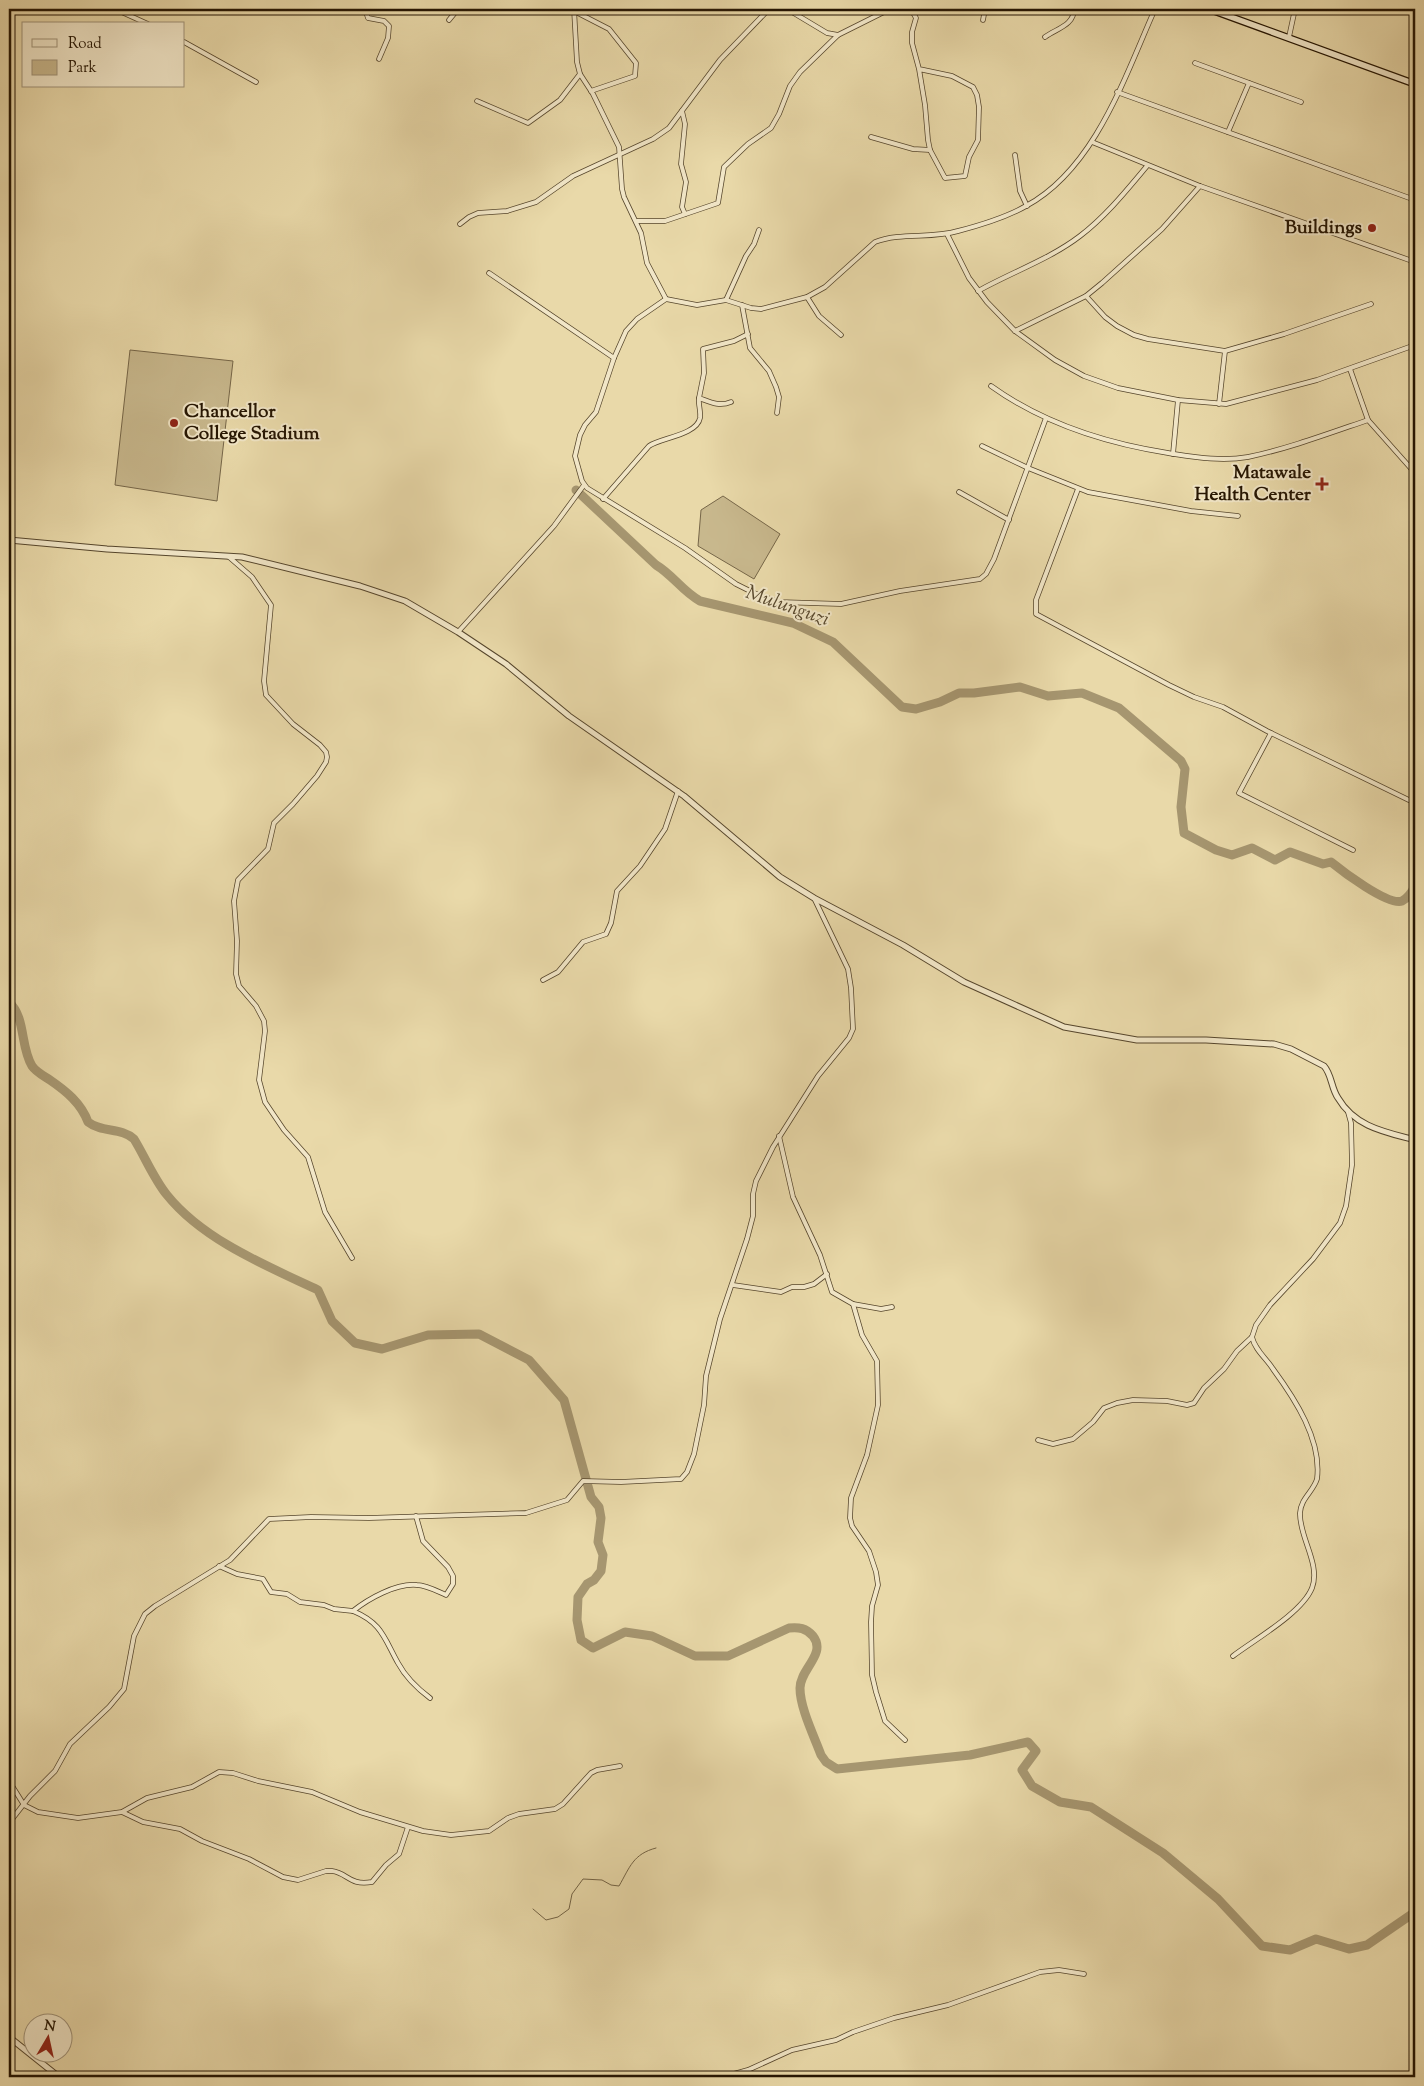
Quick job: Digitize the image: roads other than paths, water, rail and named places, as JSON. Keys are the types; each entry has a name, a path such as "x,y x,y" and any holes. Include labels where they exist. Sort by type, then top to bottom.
{"main road":[{"path":"1209,9 1415,84"}],"street":[{"path":"115,9 144,22"},
{"path":"365,9 368,18 388,22 388,38 379,59"},
{"path":"449,20 458,9"},
{"path":"460,224 468,217 478,213 507,211 536,202 562,182 653,139 669,128 720,60 769,9"},
{"path":"787,9 827,33 838,35"},
{"path":"637,221 666,221 718,203 724,167 748,144 771,128 779,114 790,86 800,72 838,35 890,9"},
{"path":"911,9 916,18 912,32 912,43 919,69 930,150 946,178 965,176 969,158 978,140 979,107 977,94 973,87 966,82 952,76 919,69"},
{"path":"983,20 984,9"},
{"path":"1045,37 1071,21 1074,17 1074,9"},
{"path":"1046,418 1009,520 988,571 980,579 900,590 841,604 782,603 736,584 685,548 603,499 584,485 575,459 585,425 598,410 614,358 626,331 632,324 666,299 697,305 726,300 761,308 806,297 825,287 875,242 885,239 947,234 1008,215 1027,206 1076,165 1092,142 1155,9"},
{"path":"1290,37 1295,9"},
{"path":"574,10 575,43 580,74 591,91 620,154 622,189 637,221 647,263 666,299"},
{"path":"574,10 609,29 636,63 635,76 591,91"},
{"path":"185,43 256,82"},
{"path":"1195,63 1301,102"},
{"path":"477,101 528,123 560,100 580,74"},
{"path":"1228,132 1249,83"},
{"path":"1117,92 1415,200"},
{"path":"682,110 685,124 681,164 686,182 682,207 685,214"},
{"path":"871,136 913,149 930,150"},
{"path":"1092,142 1200,186 1415,262"},
{"path":"1014,155 1020,191 1027,206"},
{"path":"978,291 1059,250 1080,237 1118,201 1147,166"},
{"path":"1015,331 1086,296 1162,229 1200,186"},
{"path":"726,300 759,230"},
{"path":"947,234 978,291 1015,331 1055,360 1100,383 1178,400 1219,404 1264,395 1350,370 1415,345"},
{"path":"489,273 614,358"},
{"path":"1086,296 1105,317 1134,335 1148,339 1226,350 1284,334 1371,304"},
{"path":"806,297 819,316 842,335"},
{"path":"742,305 753,353 769,371 776,386 779,397 777,413"},
{"path":"603,499 649,446 658,441 679,435 697,424 700,419 699,398 704,375 703,349 734,341 748,334"},
{"path":"1219,404 1226,350"},
{"path":"1350,370 1368,420 1415,474"},
{"path":"991,386 1008,398 1046,418 1092,437 1173,454 1216,459 1248,457 1368,420"},
{"path":"699,398 718,405 731,402"},
{"path":"1173,454 1178,400"},
{"path":"982,446 1078,489 1192,511 1238,516"},
{"path":"458,632 554,526 584,485"},
{"path":"1078,489 1042,584 1035,606 1036,614 1194,698 1222,707 1271,733 1415,802"},
{"path":"959,492 1009,520"},
{"path":"9,540 259,560 393,596 430,614 506,664 546,699 602,741 678,791 773,872 814,898 875,928 964,982 1069,1029 1137,1040 1249,1042 1274,1044 1292,1049 1317,1061 1328,1071 1337,1097 1348,1112 1366,1126 1415,1140"},
{"path":"227,556 252,577 270,605 271,615 266,636 264,681 266,695 293,724 320,745 326,752 327,757 324,766 317,776 274,823 268,849 238,880 234,901 238,941 236,974 239,986 256,1006 264,1021 265,1031 259,1080 265,1102 284,1130 308,1157 325,1212 352,1258"},
{"path":"1271,733 1239,793 1353,850"},
{"path":"543,980 558,972 583,942 606,934 611,923 617,891 640,866 665,829 678,791"},
{"path":"9,1823 55,1771 70,1744 109,1707 124,1689 134,1636 145,1614 238,1552 256,1531 271,1519 526,1513 567,1500 583,1481 621,1482 681,1479 685,1476 696,1447 704,1405 706,1376 719,1324 733,1286 753,1216 755,1183 779,1136 818,1076 849,1038 853,1024 852,988 848,969 814,898"},
{"path":"1038,1440 1053,1444 1074,1439 1093,1422 1104,1408 1117,1403 1134,1400 1167,1401 1187,1405 1194,1403 1204,1388 1224,1369 1252,1337 1256,1325 1270,1306 1313,1260 1340,1223 1346,1206 1352,1165 1351,1123 1348,1112"},
{"path":"779,1136 794,1198 820,1255 834,1293 854,1304 882,1309 892,1307"},
{"path":"733,1286 781,1292 792,1287 804,1287 814,1284 827,1274"},
{"path":"854,1304 862,1335 877,1362 878,1406 867,1455 851,1498 850,1518 852,1526 869,1551 878,1585 872,1606 871,1622 871,1660 876,1692 885,1721 905,1740"},
{"path":"1233,1656 1288,1615 1306,1598 1313,1583 1312,1565 1300,1517 1304,1498 1317,1479 1312,1434 1272,1366 1256,1348 1252,1337"},
{"path":"353,1611 366,1600 378,1594 411,1585 418,1584 446,1595 453,1584 453,1576 448,1567 423,1541 416,1516"},
{"path":"219,1566 237,1574 263,1580 271,1592 287,1594 300,1602 353,1611 367,1617 378,1627 398,1664 430,1698"},
{"path":"9,1781 24,1805 38,1812 78,1818 122,1812 146,1799 192,1787 219,1772 233,1773 258,1781 301,1789 330,1798 360,1812 442,1835 489,1832 508,1818 559,1807 591,1773 597,1770 620,1766"},
{"path":"122,1812 143,1822 180,1829 202,1841 249,1859 283,1877 294,1880 332,1871 338,1872 352,1881 372,1882 386,1865 399,1854 408,1827"},
{"path":"723,2077 748,2070 792,2050 836,2040 853,2032 948,2004 1040,1972 1064,1970 1084,1974"},
{"path":"9,2038 59,2077"}],"waterway":[{"name":"Mulunguzi","path":"576,490 656,565 700,601 793,623 833,642 902,707 916,709 940,702 959,693 1020,687 1048,696 1082,693 1119,708 1181,761 1185,769 1181,807 1184,833 1216,850 1232,855 1252,848 1275,860 1290,852 1323,864 1331,862 1365,887 1395,901 1402,901 1411,893 1415,886"},
{"path":"9,1002 21,1024 28,1058 32,1066 67,1093 81,1109 88,1122 99,1128 129,1135 134,1139 162,1189 182,1211 217,1239 257,1261 318,1290 332,1321 355,1343 382,1349 428,1335 479,1334 529,1360 564,1400 591,1497 599,1507 601,1518 598,1542 603,1555 601,1571 594,1580 587,1584 578,1597 577,1620 581,1640 593,1648 625,1632 652,1636 695,1656 728,1656 789,1628 802,1629 808,1631 813,1636 817,1649 801,1681 802,1704 821,1755 826,1762 837,1769 970,1755 1028,1742 1036,1751 1022,1770 1032,1786 1060,1802 1091,1807 1163,1853 1218,1899 1262,1946 1290,1950 1316,1939 1349,1949 1367,1945 1415,1912"},
{"path":"533,1909 546,1920 558,1917 569,1909 572,1894 583,1879 602,1880 611,1885 619,1886 633,1862 642,1854 656,1848"}],"place":[{"name":"Buildings","path":"1372,228"},
{"name":"Chancellor College Stadium","path":"174,423"},
{"name":"Matawale Health Center","path":"1322,484"}]}
